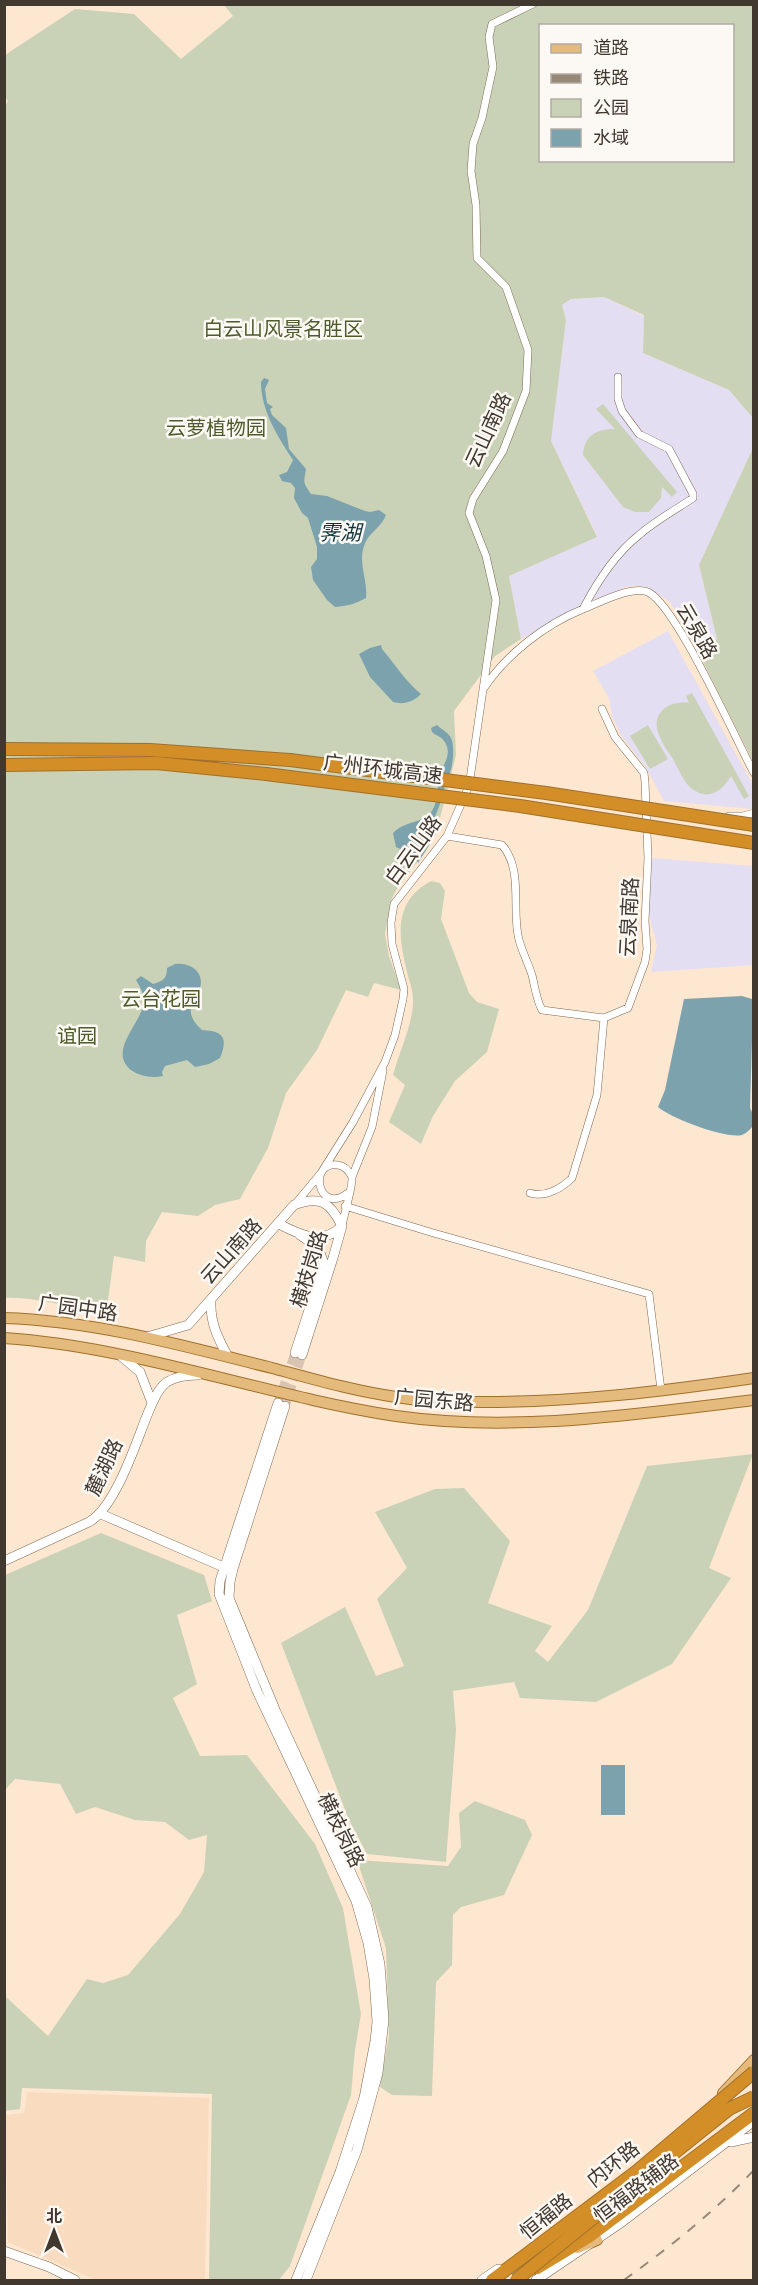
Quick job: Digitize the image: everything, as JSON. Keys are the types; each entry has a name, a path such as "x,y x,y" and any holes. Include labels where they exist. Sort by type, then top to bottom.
{"highway":[{"name":"广州环城高速","path":"4,749 150,750 290,760 546,793 753,825"},
{"name":"广州环城高速","path":"4,765 156,763 267,774 520,806 753,843"},
{"name":"内环路","path":"494,2279 637,2171 753,2070"},
{"path":"729,2109 753,2088"},
{"name":"内环路","path":"518,2280 729,2109 752,2098"},
{"path":"535,2273 644,2197 753,2113"}],"main road":[{"path":"279,1224 300,1235 312,1237 328,1236 342,1226 331,1207 322,1201 308,1200 294,1205"},
{"name":"云山南路","path":"147,1337 179,1330 188,1325 294,1205"},
{"name":"横枝岗路","path":"300,1235 318,1247 324,1263 298,1354 333,1258 342,1226"},
{"path":"211,1301 212,1328 228,1357"},
{"name":"广园中路","path":"4,1318 79,1324 147,1337"},
{"name":"广园东路","path":"147,1337 353,1389 416,1400 536,1401 661,1390 753,1378"},
{"name":"广园中路","path":"4,1338 45,1341 117,1354"},
{"path":"117,1354 141,1372 152,1402"},
{"name":"广园东路","path":"117,1354 358,1409 468,1423 560,1420 753,1400"},
{"name":"麓湖路","path":"4,1561 89,1522 100,1514 113,1495 152,1402 166,1383 182,1375 206,1374"},
{"name":"横枝岗路","path":"282,1405 228,1569 219,1588 221,1605 257,1691 356,1902 368,1943 374,1979 377,2022 364,2098 336,2183 296,2280"},
{"path":"100,1514 228,1569"},
{"name":"横枝岗路","path":"228,1569 232,1607 280,1722 367,1907 380,1964 384,2020 378,2073 357,2150 306,2280"},
{"name":"恒福路","path":"494,2279 645,2161 714,2103 753,2060"},
{"path":"714,2103 752,2098"},
{"name":"恒福路","path":"518,2280 535,2273 752,2098"},
{"name":"恒福路辅路","path":"597,2240 753,2121"},
{"path":"721,2147 737,2139 753,2137"},
{"name":"恒福路辅路","path":"482,2280 566,2222"},
{"path":"535,2273 597,2240"},
{"path":"4,2251 29,2259 75,2280"}],"street":[{"name":"云山南路","path":"482,690 496,600 486,556 469,513 473,499 503,451 526,391 528,350 506,286 477,258 476,205 471,171 473,144 482,118 493,67 489,37 492,24 533,4"},
{"path":"584,609 593,590 620,553 639,534 693,498 669,449 639,434 622,411 618,399 618,377"},
{"name":"云泉路","path":"482,690 495,671 522,645 573,614 636,590 648,592 662,602 684,636 753,773"},
{"name":"白云山路","path":"385,1062 395,1035 404,989 392,944 391,923 394,904 447,836 469,786 482,690"},
{"name":"云泉南路","path":"602,709 615,737 644,773 648,858 645,962 628,1008 604,1018"},
{"path":"646,803 729,816 753,813"},
{"path":"447,836 502,845 509,853 517,905 519,940 542,1010 604,1018 597,1095 572,1178 562,1187 551,1192 535,1195 531,1193"},
{"path":"294,1205 321,1173 353,1122 385,1062"},
{"path":"352,1177 350,1172 340,1165 329,1166 321,1173 320,1188 327,1196 338,1199 352,1188 352,1177 372,1127 385,1062"},
{"name":"横枝岗路","path":"342,1226 348,1193"},
{"path":"345,1206 650,1294 661,1390"},
{"path":"522,2258 535,2273"}],"shaded area":[{"path":"604,297 644,316 643,353 729,390 753,418 753,448 699,565 717,639 700,656 670,602 648,587 625,587 521,639 509,576 597,536 551,441 566,320 562,305 571,299"},
{"path":"668,631 753,785 753,809 664,801 645,766 622,737 612,717 609,698 593,671"},
{"path":"652,858 753,866 753,965 651,972 657,945 648,912"},
{"path":"27,2092 209,2098 205,2280 96,2280 8,2242 5,2115 24,2113"}],"green space":[{"name":"白云山风景名胜区","path":"224,5 753,5 753,418 729,390 643,353 644,315 604,297 571,299 562,305 566,320 551,441 597,537 509,576 521,639 495,656 454,711 456,755 436,834 392,898 385,934 389,956 401,990 374,983 368,997 346,990 317,1050 286,1093 268,1148 240,1199 215,1205 198,1216 162,1212 146,1241 145,1262 114,1256 107,1308 94,1308 5,1298 4,107 8,101 5,97 5,55 75,9 134,14 181,59 233,16"},
{"path":"603,404 677,492 672,497 662,487 661,498 649,512 635,512 623,507 583,455 586,442 593,434 615,429 596,409"},
{"path":"753,448 753,761 700,656 717,639 699,565"},
{"path":"692,693 749,796 744,799 731,776 723,787 714,793 702,794 690,787 659,735 657,720 659,714 668,706 689,703 686,696"},
{"path":"648,725 668,759 650,769 630,736"},
{"path":"431,881 440,883 445,891 441,919 469,993 477,1002 499,1009 487,1052 455,1081 433,1116 421,1144 389,1122 405,1085 393,1075 413,1008 402,949 401,923 409,900"},
{"path":"753,1454 709,1568 731,1578 672,1664 596,1702 520,1698 514,1682 453,1691 456,1730 446,1862 367,1854 349,1820 281,1643 345,1607 376,1676 404,1666 377,1599 407,1568 375,1512 435,1489 464,1488 510,1541 488,1603 552,1626 535,1651 548,1662 588,1610 647,1466"},
{"path":"101,1533 204,1575 212,1601 177,1615 197,1684 173,1698 200,1756 247,1755 315,1844 343,1908 361,2014 351,2095 290,2266 279,2280 209,2280 212,2094 22,2088 20,2109 5,2111 5,1996 48,2036 87,1979 103,1983 128,1975 180,1914 204,1872 207,1835 189,1840 165,1822 135,1820 95,1807 76,1814 60,1784 15,1779 5,1790 5,1575"},
{"path":"475,1801 525,1820 532,1835 504,1895 461,1907 453,1915 452,1965 436,1982 432,2096 392,2095 380,2087 389,2035 386,1948 357,1860 448,1866 461,1847 459,1813"}],"water":[{"name":"霁湖","path":"264,378 269,380 265,389 267,403 273,407 270,409 272,415 286,428 289,449 306,469 304,482 311,494 327,496 365,511 379,510 386,515 368,538 362,552 366,598 358,602 335,607 313,580 311,567 317,559 317,547 308,518 302,513 294,498 295,488 291,483 282,481 279,475 287,472 293,460 276,433 267,413 261,382"},
{"path":"381,645 405,678 421,694 415,699 405,703 393,702 370,677 359,654"},
{"path":"437,725 451,738 452,762 432,828 429,828 430,834 436,834 418,863 415,856 396,847 393,833 403,826 428,816 435,806 438,773 446,762 448,753 443,739 432,732 431,728"},
{"path":"175,964 190,966 196,970 201,980 200,987 192,999 192,1016 202,1030 219,1034 224,1045 220,1058 209,1064 195,1067 187,1060 165,1066 163,1076 143,1076 131,1070 125,1063 123,1055 127,1038 143,1006 142,992 136,980 141,976 153,984 159,982 164,979 167,968"},
{"path":"742,996 752,999 753,1007 750,1108 753,1114 753,1126 742,1135 724,1134 698,1127 664,1112 658,1107 665,1090 684,999"},
{"path":"601,1765 625,1765 625,1815 601,1815"}],"tunnel":[{"path":"278,1403 295,1353"},
{"path":"285,1406 302,1355"}],"railway":[{"path":"624,2280 691,2228 754,2170"}],"park label":[{"name":"云萝植物园","path":"216,428"},
{"name":"云台花园","path":"161,999"},
{"name":"谊园","path":"77,1036"}]}
